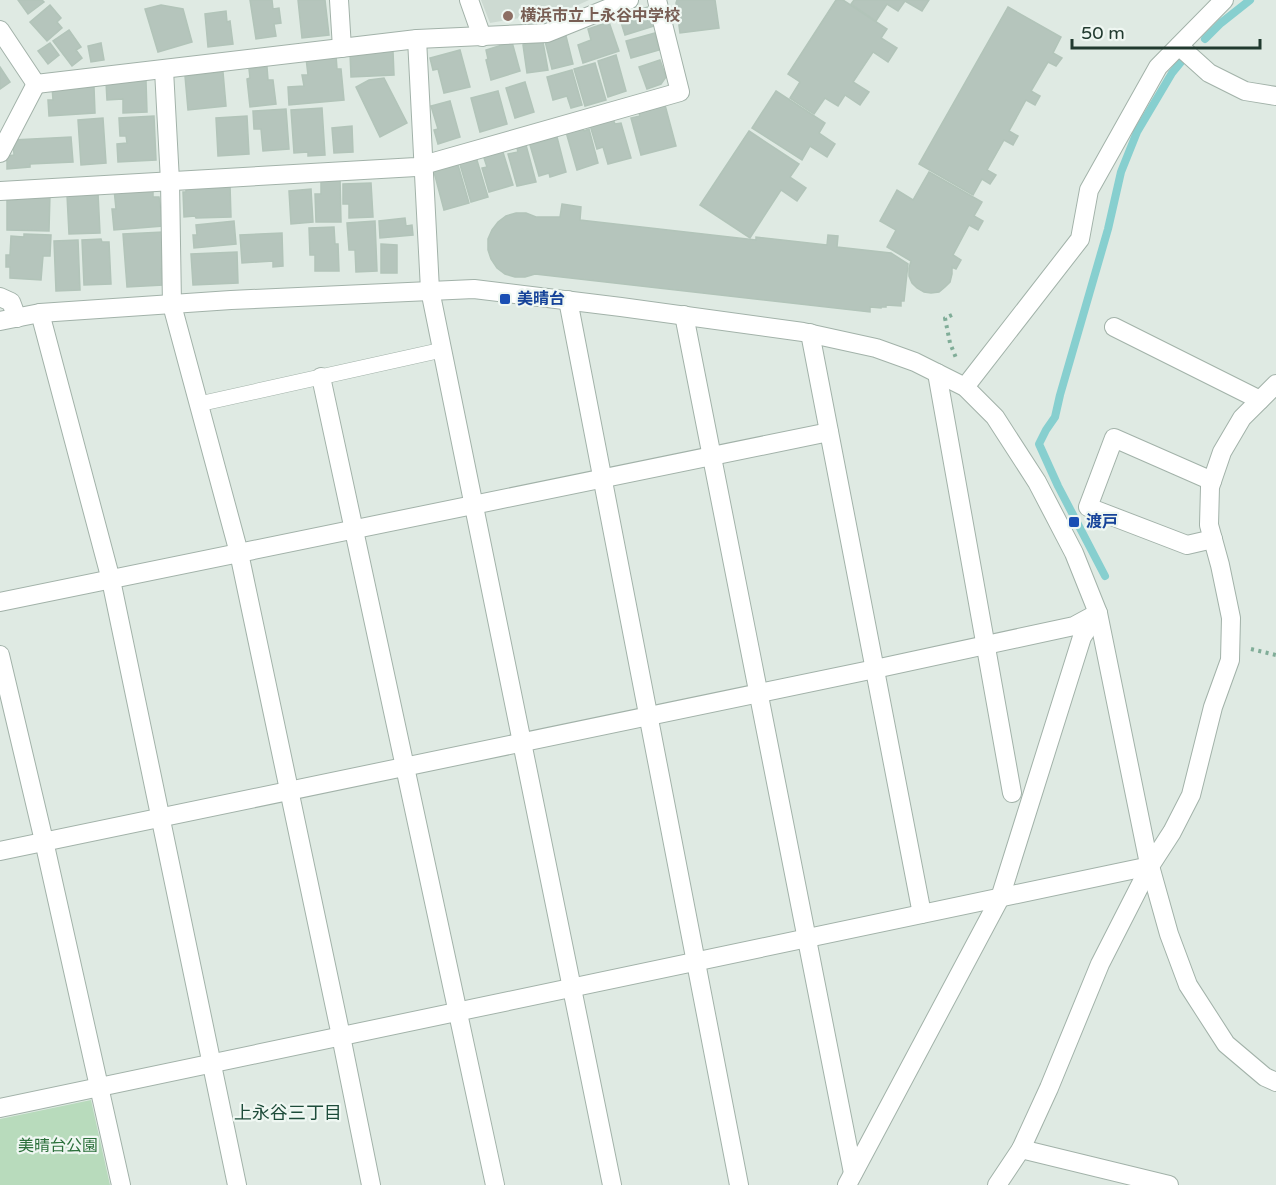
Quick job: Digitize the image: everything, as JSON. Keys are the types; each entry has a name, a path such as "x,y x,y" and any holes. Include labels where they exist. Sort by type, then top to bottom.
{"street":[{"path":"339,0 342,48"},
{"path":"469,0 482,37"},
{"path":"36,84 417,39 546,33 629,0"},
{"path":"0,191 416,167 680,92 657,0"},
{"path":"965,387 1080,239 1089,190 1158,68 1224,0"},
{"path":"0,30 36,84"},
{"path":"417,39 430,290 612,1185"},
{"path":"1179,46 1209,72 1245,91 1276,96"},
{"path":"164,70 170,181 172,305 239,553 341,1036 370,1185"},
{"path":"0,153 36,84"},
{"path":"0,297 11,302 9,319 40,313 231,300 474,289 810,333 876,348 915,362 965,387 995,417 1037,482 1074,553 1098,613 1150,866 1169,933 1188,985 1226,1044 1264,1077 1276,1082"},
{"path":"568,300 739,1185"},
{"path":"40,313 111,580 237,1185"},
{"path":"684,315 807,938 850,1179"},
{"path":"1114,327 1260,400"},
{"path":"810,333 922,914"},
{"path":"937,373 1017,819 1024,823"},
{"path":"321,377 495,1185"},
{"path":"1001,1182 1021,1149 1049,1088 1100,964 1150,866 1172,832 1191,795 1214,707 1230,660 1231,618 1209,525 1210,487 1222,452 1242,418 1276,384"},
{"path":"0,602 829,432"},
{"path":"1212,481 1114,438 1088,507 1187,545 1213,539"},
{"path":"0,850 875,669 1074,626 1098,613"},
{"path":"850,1179 1000,898 1082,637 1098,613"},
{"path":"0,655 121,1185"},
{"path":"0,1108 1150,866"},
{"path":"1021,1149 1169,1185"}],"lane":[{"path":"199,404 442,350"}],"path":[{"path":"952,315 945,318 956,359"},
{"path":"1260,651 1276,655"}],"shaded area":[{"name":"横浜市立上永谷中学校","path":"481,0 589,0 567,10 490,23"}],"green space":[{"name":"美晴台公園","path":"91,1100 110,1185 0,1185 0,1119"}],"building":[{"path":"18,0 42,0 44,2 28,14"},
{"path":"250,0 272,0 273,9 279,8 281,23 274,24 276,36 256,39"},
{"path":"298,0 325,0 329,35 302,38"},
{"path":"677,0 715,0 719,28 680,33"},
{"path":"836,0 843,0 887,29 881,38 897,48 888,62 873,52 853,82 869,92 860,105 845,95 838,106 825,98 814,114 790,98 800,82 788,74"},
{"path":"854,0 929,0 922,11 905,1 898,11 887,4 876,21 851,4"},
{"path":"50,5 61,18 57,22 62,28 47,41 30,22"},
{"path":"161,5 183,9 192,42 158,52 145,9"},
{"path":"648,7 654,26 625,35 619,16"},
{"path":"1008,7 1061,37 1053,53 1062,58 1056,66 1048,62 1031,91 1040,96 1035,105 1026,100 1009,131 1018,136 1013,145 1004,140 987,170 996,175 990,184 982,179 973,195 919,164"},
{"path":"226,11 227,22 230,21 233,44 208,47 205,14"},
{"path":"609,22 619,51 583,63 578,45 591,40 588,29"},
{"path":"69,30 81,47 76,50 82,58 72,66 53,41"},
{"path":"655,33 659,50 631,58 626,41"},
{"path":"566,36 573,64 552,69 545,41"},
{"path":"512,42 520,71 491,80 486,50"},
{"path":"543,42 548,70 527,73 523,45"},
{"path":"50,43 59,55 48,64 38,51"},
{"path":"101,43 104,60 91,62 88,46"},
{"path":"460,50 470,87 444,93 438,69 433,70 430,58"},
{"path":"393,51 394,75 351,77 350,53"},
{"path":"336,55 337,69 341,69 344,100 289,105 288,87 304,86 302,75 308,75 306,58"},
{"path":"616,55 626,91 608,97 598,61"},
{"path":"660,60 666,77 661,84 647,89 639,67"},
{"path":"595,63 606,100 585,106 574,69"},
{"path":"0,67 10,82 0,89"},
{"path":"267,67 268,80 273,80 276,104 250,107 247,79 250,78 249,69"},
{"path":"572,70 582,105 571,108 567,96 553,100 547,77"},
{"path":"223,72 226,106 188,110 185,76"},
{"path":"384,78 407,123 380,137 356,87 369,80"},
{"path":"146,81 147,112 123,113 123,99 107,100 106,82"},
{"path":"525,82 534,112 515,118 506,88"},
{"path":"52,87 94,87 95,113 49,116 48,100 53,100"},
{"path":"498,91 507,124 480,132 471,98"},
{"path":"776,91 825,123 819,133 835,144 827,157 810,146 802,160 752,128"},
{"path":"450,101 460,137 438,144 434,130 438,129 431,106"},
{"path":"665,105 676,146 641,155 631,118 640,116 639,113"},
{"path":"322,108 325,155 308,156 308,152 294,153 291,110"},
{"path":"286,109 289,149 263,151 261,129 254,129 253,111"},
{"path":"154,116 156,160 118,162 117,144 127,143 126,136 120,136 119,118"},
{"path":"247,116 249,154 218,156 216,118"},
{"path":"103,118 106,163 81,165 78,120"},
{"path":"613,119 615,124 621,123 631,158 608,164 603,147 597,149 590,125"},
{"path":"352,126 353,152 334,153 332,128"},
{"path":"582,127 584,131 589,129 598,163 577,170 566,132"},
{"path":"749,131 799,164 790,177 806,188 797,201 781,190 750,238 700,205"},
{"path":"71,137 73,162 30,164 30,167 7,169 7,156 14,155 13,140"},
{"path":"557,137 566,172 550,177 549,173 539,176 530,145"},
{"path":"526,145 536,182 517,186 508,154 518,152 517,148"},
{"path":"502,149 513,185 489,192 482,168 487,167 483,155"},
{"path":"476,157 488,197 471,202 459,161"},
{"path":"458,165 469,203 444,210 434,172"},
{"path":"929,172 982,202 974,216 983,221 978,230 969,225 953,255 961,260 956,269 952,267 950,282 939,292 931,293 924,292 912,283 909,276 911,261 887,247 896,230 880,221 897,190 913,200"},
{"path":"340,178 341,222 316,222 315,194 321,194 321,179"},
{"path":"371,183 373,217 349,218 349,204 343,204 343,184"},
{"path":"230,185 231,217 184,217 183,192 186,192 186,187"},
{"path":"114,189 153,189 153,197 159,197 163,226 114,230 112,209 116,209"},
{"path":"311,189 313,222 291,224 289,191"},
{"path":"16,193 50,194 49,231 7,230 7,199 16,200"},
{"path":"98,193 100,233 69,234 67,195"},
{"path":"562,204 581,207 580,220 756,240 756,237 827,245 828,235 838,236 837,247 891,253 908,264 904,301 901,301 901,306 870,307 870,312 535,274 515,277 497,268 488,250 488,239 498,222 516,213 526,213 536,217 560,217"},
{"path":"405,218 406,226 412,225 413,235 380,238 379,221"},
{"path":"234,221 236,244 194,248 193,235 197,235 196,225"},
{"path":"375,221 377,271 356,272 355,250 349,250 347,223"},
{"path":"334,227 335,244 338,244 339,271 315,271 315,255 310,255 309,228"},
{"path":"163,232 165,269 161,269 163,285 127,287 123,234"},
{"path":"282,233 283,266 273,267 273,261 242,263 240,235"},
{"path":"24,234 51,235 50,256 43,256 41,280 10,278 10,267 6,267 6,255 10,255 11,236 24,237"},
{"path":"101,239 102,242 109,242 111,284 84,285 82,240"},
{"path":"78,240 80,290 56,291 54,241"},
{"path":"381,244 397,245 397,273 381,273"},
{"path":"237,252 238,283 193,285 191,254"}],"waterway":[{"path":"1205,39 1250,0"},
{"path":"1105,576 1039,444 1055,417 1108,229 1121,172 1137,132 1181,62"}],"place":[{"name":"横浜市立上永谷中学校","path":"508,16"},
{"name":"美晴台","path":"505,299"},
{"name":"渡戸","path":"1074,522"}],"district":[{"name":"上永谷三丁目","path":"288,1113"}]}
